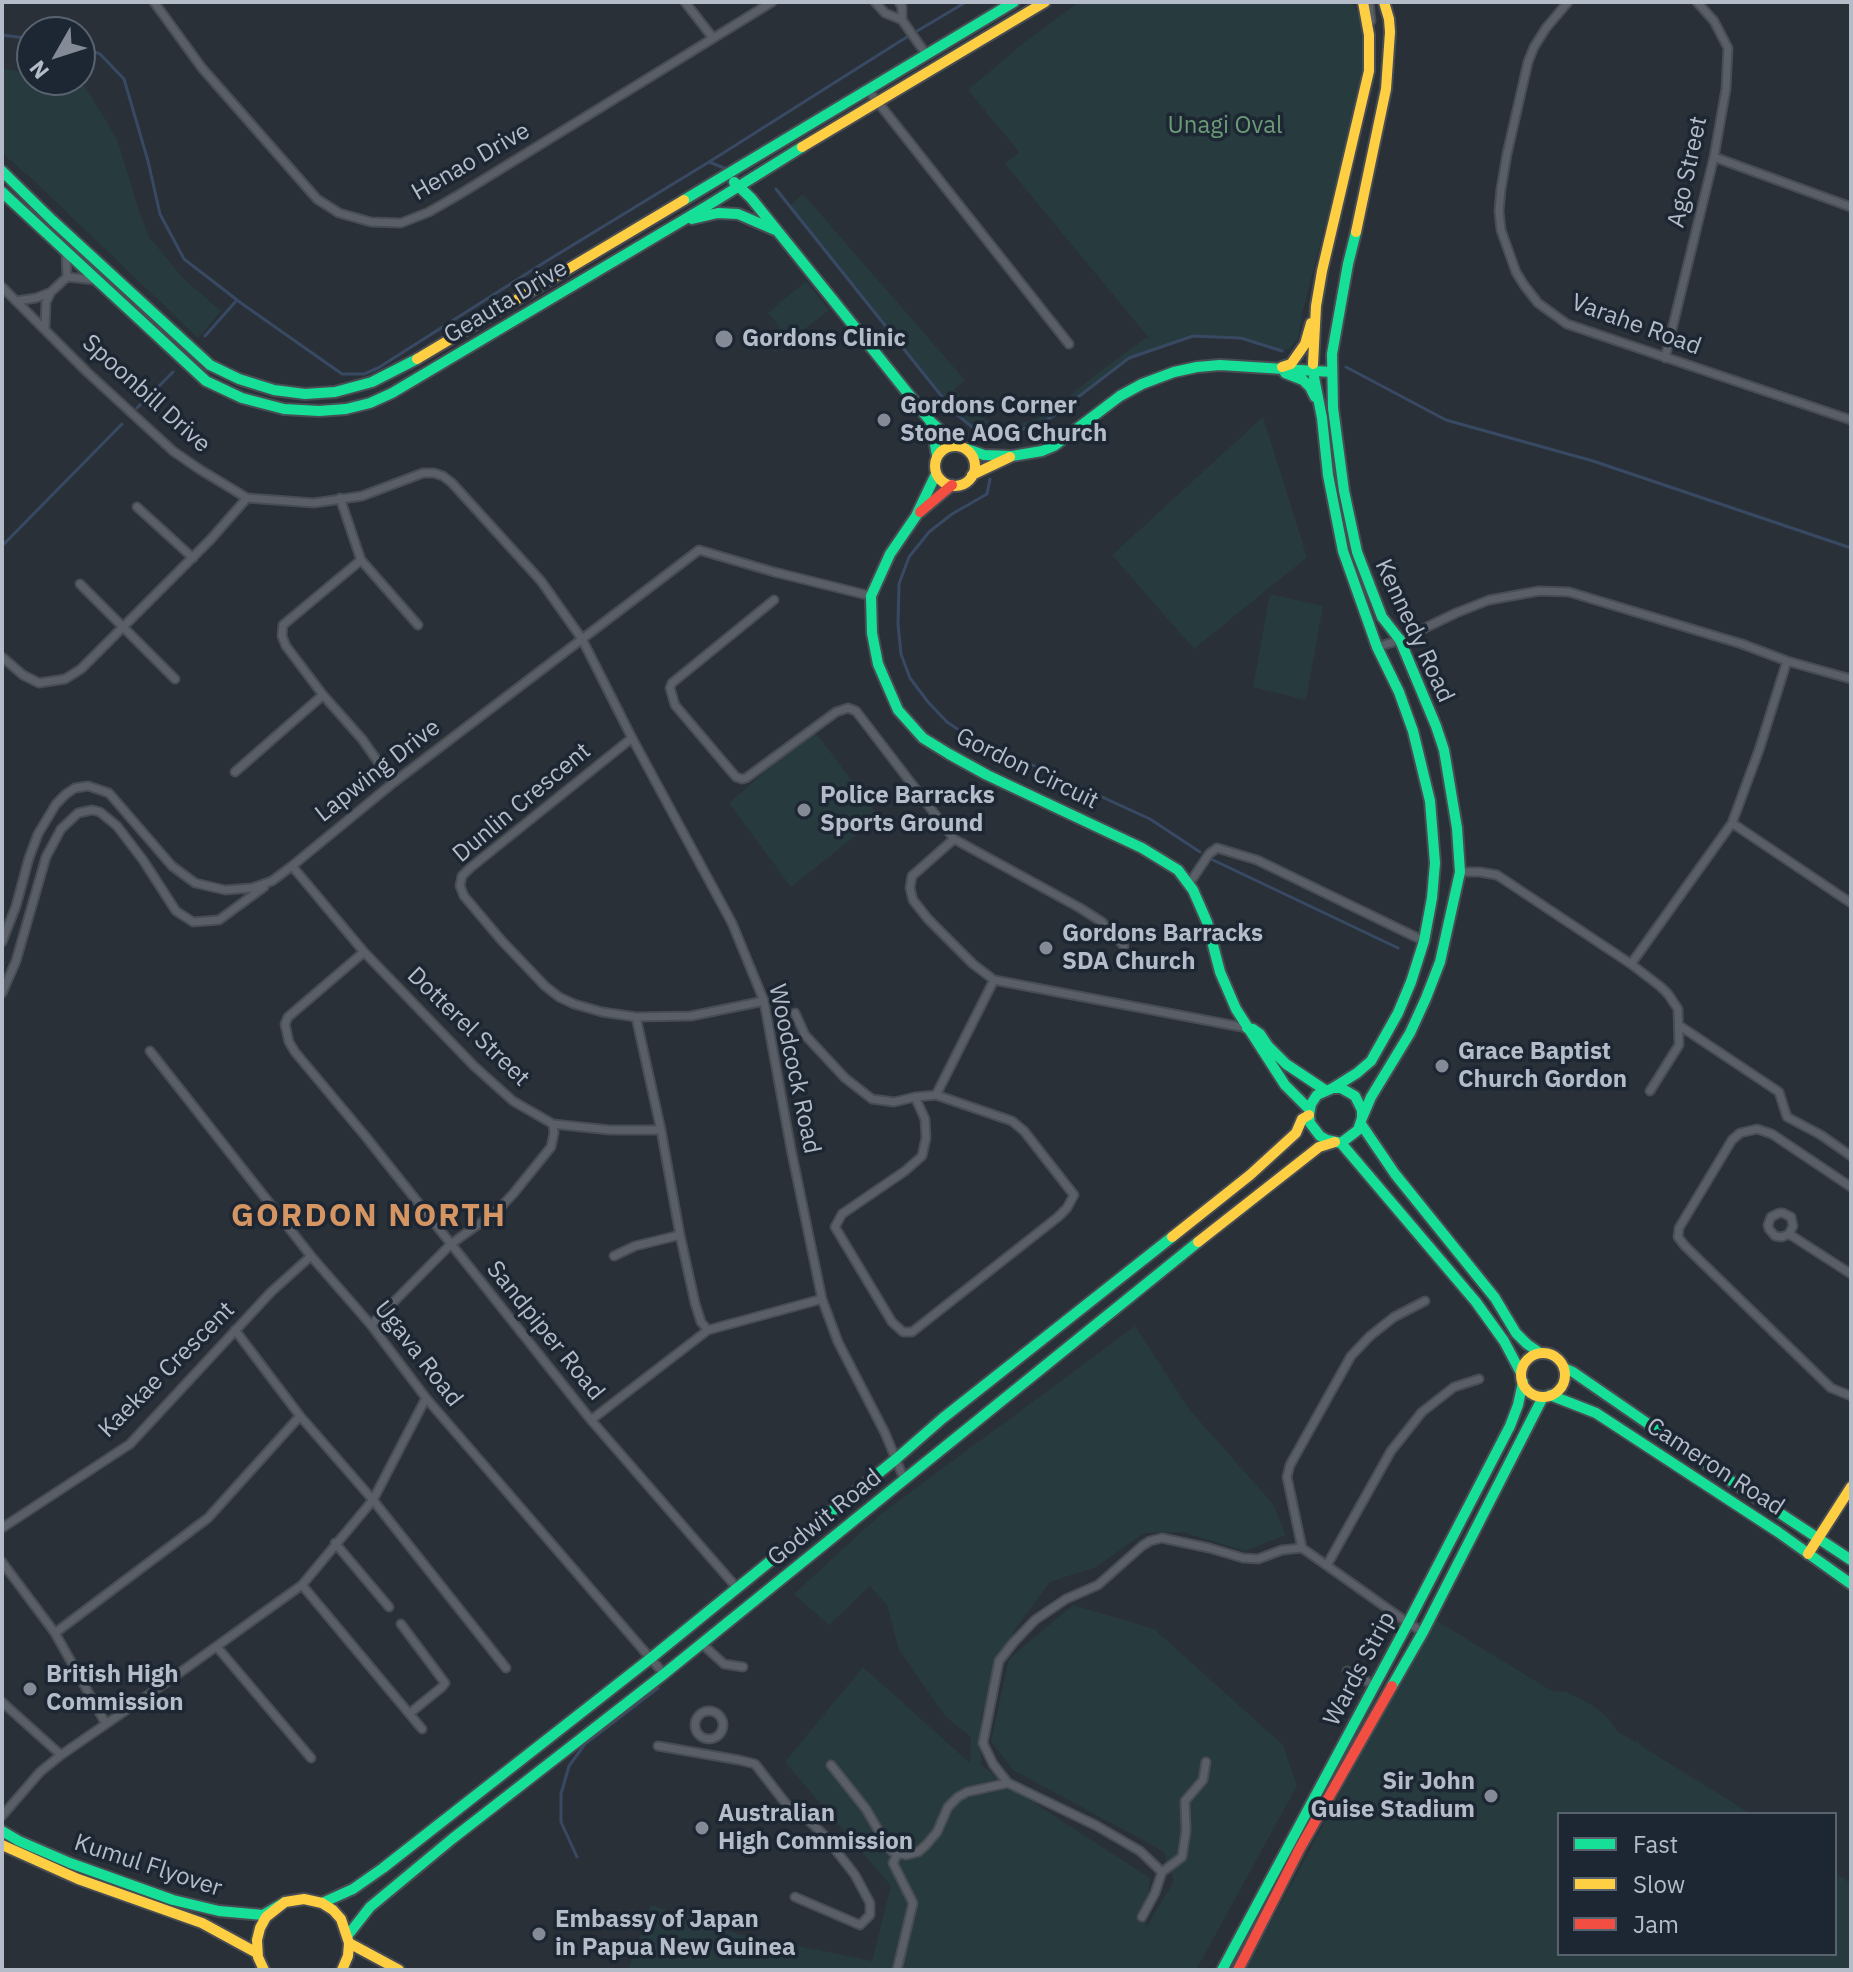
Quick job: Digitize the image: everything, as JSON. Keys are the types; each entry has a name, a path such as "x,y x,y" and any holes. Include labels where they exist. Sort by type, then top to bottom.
{"main road":[{"name":"Geauta Drive","path":"2,171 210,365 260,387 305,394 346,390 401,369 869,91 924,50 1014,2"},
{"name":"Geauta Drive","path":"2,192 213,386 242,398 284,409 337,410 370,403 392,393 1045,2"},
{"name":"Kennedy Road","path":"1329,1089 1371,1061 1398,1013 1424,941 1435,863 1430,801 1413,731 1399,692 1377,647 1343,551 1313,372 1316,306 1322,271 1369,71 1366,2"},
{"name":"Kennedy Road","path":"1362,1121 1371,1097 1410,1033 1426,998 1440,962 1460,872 1457,828 1444,750 1400,640 1382,617 1357,552 1349,523 1333,408 1332,354 1386,89 1390,32 1385,3"},
{"path":"729,174 931,422 954,445 984,455 1012,456 1054,446 1120,396 1174,372 1220,365 1332,372"},
{"path":"751,198 757,174"},
{"path":"680,222 718,213 738,214 780,233"},
{"path":"1276,369 1291,364 1305,344 1316,306"},
{"path":"1276,369 1303,380 1310,387 1322,418"},
{"path":"931,422 937,456 936,474 943,482 952,485 964,483 972,475 1012,456"},
{"path":"937,456 954,445"},
{"path":"967,449 974,460 972,475"},
{"name":"Gordon Circuit","path":"936,474 916,516 890,554 871,596 872,633 878,664 898,710 923,738 987,775 1142,848 1178,870 1189,884 1207,922 1224,983 1247,1028 1285,1085 1309,1112"},
{"name":"Gordon Circuit","path":"916,516 952,485"},
{"name":"Gordon Circuit","path":"1247,1028 1260,1034 1286,1064 1305,1078 1329,1089"},
{"path":"1341,1088 1355,1096 1360,1102 1362,1121 1395,1174 1495,1298 1516,1333 1540,1353 1556,1357 1564,1368 1564,1381 1556,1392 1546,1396 1533,1394 1504,1341 1476,1302 1338,1142 1320,1136 1314,1130 1309,1112 1313,1099 1329,1089 1341,1088"},
{"name":"Godwit Road","path":"322,1903 353,1889 383,1868 651,1658 955,1408 1250,1175 1296,1133 1309,1112"},
{"path":"1338,1142 1354,1134 1362,1121"},
{"name":"Godwit Road","path":"349,1939 370,1907 431,1856 664,1674 1283,1174 1319,1147 1338,1142"},
{"path":"1522,1378 1527,1360 1540,1353"},
{"name":"Cameron Road","path":"1564,1368 1851,1560"},
{"name":"Wards Strip","path":"1222,1970 1510,1426 1518,1405 1522,1378"},
{"name":"Wards Strip","path":"1238,1970 1300,1848 1423,1632 1546,1396"},
{"name":"Cameron Road","path":"1546,1396 1596,1413 1851,1584"},
{"path":"1808,1554 1851,1487"},
{"name":"Kumul Flyover","path":"2,1831 70,1863 173,1900 219,1911 255,1915 263,1915 285,1902"},
{"name":"Kumul Flyover","path":"2,1845 78,1879 202,1923 258,1955"},
{"path":"264,1970 258,1955 257,1940 266,1917 285,1902 304,1899 322,1903 341,1919 349,1939 348,1956 342,1970"},
{"path":"349,1939 399,1970"},
{"path":"250,1970 258,1955"}],"street":[{"name":"Henao Drive","path":"154,2 202,68 317,199 339,213 371,222 401,223 429,212 772,2"},
{"path":"685,2 713,38"},
{"path":"875,2 885,13 902,20 924,50"},
{"path":"899,2 902,20"},
{"name":"Varahe Road","path":"1568,2 1539,38 1528,62 1503,178 1499,211 1501,230 1524,285 1538,303 1567,324 1851,420"},
{"name":"Ago Street","path":"1665,358 1714,157 1726,89 1728,48 1714,21 1697,2"},
{"path":"869,91 1069,344"},
{"path":"1714,157 1851,207"},
{"path":"66,252 67,277"},
{"path":"45,328 46,302 51,292 67,277 96,280"},
{"name":"Spoonbill Drive","path":"2,287 87,372 173,451 247,498 314,503 362,496 423,473 443,476 541,581 582,639"},
{"path":"16,301 51,292"},
{"path":"2,657 39,683 65,679 81,669 193,558 247,498"},
{"path":"340,498 361,560 418,625"},
{"path":"137,507 193,558"},
{"name":"Lapwing Drive","path":"2,942 38,834 50,812 70,791 83,786 109,793 172,866 195,883 230,890 252,888 272,881 292,866 393,783 699,550 871,596"},
{"path":"361,560 283,625 282,636 286,646 362,739 393,783"},
{"path":"80,584 175,679"},
{"path":"1377,647 1400,640 1489,600 1539,591 1569,592 1851,679"},
{"path":"774,600 672,683 670,688 680,711 736,777 746,778 836,712 848,708 856,711 954,839 1080,908 1102,922 1124,946"},
{"name":"Woodcock Road","path":"582,639 732,923 764,1001 822,1299 838,1342 885,1433 904,1479"},
{"path":"1631,964 1732,823 1787,661"},
{"path":"235,772 323,695"},
{"name":"Dunlin Crescent","path":"632,738 485,854 462,876 460,886 464,896 502,941 559,997 588,1008 636,1017 691,1016 764,1001"},
{"path":"2,993 16,961 46,857 61,829 81,812 100,812 117,826 176,911 193,922 219,920 272,881"},
{"path":"1732,823 1851,903"},
{"path":"954,839 912,876 910,888 913,900 973,964 994,980 1247,1028"},
{"path":"1189,884 1209,854 1217,848 1257,860 1424,941"},
{"name":"Dotterel Street","path":"292,866 364,952 490,1082 513,1101 553,1124 610,1130 661,1130"},
{"path":"1460,872 1497,875 1631,964 1668,994 1678,1009 1679,1045 1650,1091"},
{"name":"Sandpiper Road","path":"364,952 288,1017 285,1024 289,1042 591,1420 737,1588"},
{"path":"936,1095 994,980"},
{"path":"795,1013 805,1035 820,1052 845,1078 872,1099 894,1102 915,1097 936,1095 1012,1121 1024,1131 1074,1195 1058,1217 912,1332 903,1332 892,1322 835,1227 842,1214 922,1156 926,1138 925,1119 915,1097"},
{"path":"636,1017 698,1314 708,1330"},
{"path":"1680,1026 1779,1092 1787,1117 1851,1156"},
{"name":"Ugava Road","path":"150,1051 426,1398 664,1674"},
{"path":"371,1325 451,1244 497,1211 551,1147 553,1124"},
{"path":"1851,1187 1772,1134 1757,1129 1740,1133 1732,1140 1686,1216 1678,1237 1831,1388 1851,1396"},
{"path":"1789,1234 1851,1274"},
{"path":"614,1256 635,1246 680,1235"},
{"name":"Kaekae Crescent","path":"2,1528 130,1444 271,1292 311,1256"},
{"path":"591,1420 708,1330 822,1299"},
{"path":"1302,1548 1287,1477 1290,1465 1351,1356 1394,1317 1425,1301"},
{"path":"235,1330 300,1416 373,1500 506,1668"},
{"path":"1327,1565 1391,1451 1422,1412 1454,1387 1479,1379"},
{"path":"2,1816 40,1772 61,1755 302,1585 373,1500 426,1398"},
{"path":"55,1633 208,1518 300,1416"},
{"path":"1162,1872 1140,1851 1097,1826 1008,1783 993,1764 983,1743 999,1661 1035,1620 1066,1599 1098,1585 1142,1546 1162,1538 1243,1558 1258,1559 1282,1550 1302,1548 1423,1632"},
{"path":"335,1543 389,1607"},
{"path":"2,1562 55,1633 106,1724"},
{"path":"302,1585 422,1729"},
{"path":"401,1624 445,1683 410,1713"},
{"path":"701,1643 724,1664 743,1667"},
{"path":"217,1647 311,1758"},
{"path":"1347,1671 1374,1685"},
{"path":"2,1702 61,1755"},
{"path":"703,1738 715,1738 721,1732 723,1723 719,1715 711,1711 698,1715 695,1722 696,1730 703,1738 703,1753"},
{"path":"721,1732 733,1737"},
{"path":"658,1746 755,1764 794,1814 804,1816 824,1835 855,1875 870,1903 870,1915 860,1925 795,1897"},
{"path":"1142,1917 1162,1872 1182,1857 1186,1831 1185,1801 1203,1780 1206,1762"},
{"path":"831,1765 866,1809 888,1847 893,1852 910,1855 918,1852 937,1832 948,1807 958,1797 1008,1783"},
{"path":"897,1970 913,1903 893,1863 898,1853"}],"green space":[{"name":"Unagi Oval","path":"1079,2 1351,2 1361,18 1364,86 1337,179 1298,339 1290,348 1282,351 1241,338 1193,336 1129,358 1052,417 1035,426 1008,433 979,435 955,413 789,206 803,194 965,380 954,389 978,415 991,422 1006,424 1022,423 1051,411 1103,369 1149,338 1005,164 1019,152 968,90"},
{"path":"2,68 16,71 16,96 91,96 117,139 149,237 183,278 221,311 198,338 2,153"},
{"path":"806,281 829,310 775,352 765,339 780,327 768,313"},
{"path":"1263,417 1307,557 1194,649 1112,555"},
{"path":"1270,594 1323,606 1306,700 1253,687"},
{"name":"Police Barracks Sports Ground","path":"813,729 879,817 791,887 729,803"},
{"path":"1135,1326 1189,1409 1273,1504 1286,1535 1245,1551 1182,1532 1144,1533 1096,1567 1050,1582 1016,1628 981,1716 981,1765 1150,1878 1146,1928 1174,1881 1163,1851 1013,1770 991,1741 1009,1659 1073,1605 1154,1629 1283,1745 1297,1786 1196,1970 628,1970 651,1905 739,1934 872,1961 891,1886 785,1762 863,1667 970,1763 971,1737 946,1717 899,1650 887,1605 870,1586 829,1625 794,1594 881,1514"},
{"name":"Sir John Guise Stadium","path":"1434,1619 1552,1691 1566,1692 1592,1705 1609,1719 1618,1732 1638,1741 1748,1812 1557,1812 1557,1956 1837,1956 1837,1874 1851,1884 1851,1970 1245,1970"}],"waterway":[{"path":"96,53 124,79 160,214 184,259 342,374 364,374 966,2"},
{"path":"2,35 16,37"},
{"path":"709,162 727,169"},
{"path":"776,189 955,413 979,435 1008,433 1035,426 1052,417 1129,358 1193,336 1241,338 1282,351"},
{"path":"205,336 237,300"},
{"path":"1346,367 1446,420 1593,461 1851,548"},
{"path":"137,408 173,372"},
{"path":"2,546 122,424"},
{"path":"990,479 987,494 952,514 929,532 909,557 899,584 898,624 901,654 910,678 947,722 965,734 1150,819 1200,852"},
{"path":"1213,860 1398,948"},
{"path":"577,1857 561,1822 561,1794 569,1766 585,1744 658,1688"}],"traffic: fast":[{"path":"684,200 1014,2"},
{"path":"2,192 206,381 242,398 284,409 319,411 346,409 392,393 802,147"},
{"path":"2,171 210,365 239,379 274,390 305,394 335,392 372,382 417,359"},
{"path":"734,182 751,198 931,422 954,445"},
{"path":"692,219 718,213 738,214 775,230"},
{"path":"1356,232 1332,354 1333,408 1344,491 1357,552 1382,617 1400,640 1444,750 1457,828 1460,872 1440,962 1426,998 1362,1118"},
{"path":"1313,364 1328,475 1343,551 1377,647 1399,692 1413,731 1430,801 1435,863 1424,941 1398,1013 1371,1061 1333,1088"},
{"path":"967,449 984,455 1012,456 1042,451 1054,446 1120,396 1142,384 1197,367 1220,365 1332,372"},
{"path":"1285,373 1303,380 1315,397"},
{"path":"931,422 937,456"},
{"path":"936,474 916,516 890,554 871,596 872,633 878,664 898,710 923,738 949,754 1142,848 1178,870 1193,890 1207,922 1220,972 1236,1009 1285,1085 1309,1109"},
{"path":"1247,1028 1260,1034 1286,1064 1325,1090"},
{"path":"1333,1088 1341,1088 1355,1096 1362,1110 1358,1130 1341,1143 1320,1136 1310,1123 1311,1104 1317,1095 1333,1088"},
{"path":"1361,1124 1395,1174 1495,1298 1516,1333 1540,1353"},
{"path":"1341,1143 1476,1302 1504,1341 1521,1373"},
{"path":"322,1903 353,1889 383,1868 651,1658 943,1418 1172,1237"},
{"path":"348,1935 370,1907 452,1839 664,1674 1198,1242"},
{"path":"1564,1368 1851,1560"},
{"path":"1222,1970 1510,1426 1523,1382"},
{"path":"1550,1395 1596,1413 1778,1532 1851,1584"},
{"path":"1392,1686 1423,1632 1543,1397"},
{"path":"2,1831 70,1863 173,1900 219,1911 263,1915 285,1902"}],"traffic: slow":[{"path":"802,147 1045,2"},
{"path":"1313,364 1316,306 1322,271 1369,71 1369,35 1363,2"},
{"path":"1356,232 1386,89 1390,32 1384,2"},
{"path":"417,359 684,200"},
{"path":"1282,367 1291,364 1305,344 1311,323"},
{"path":"955,446 969,452 975,466 969,480 955,486 941,480 935,466 941,452 955,446"},
{"path":"972,475 1010,457"},
{"path":"1172,1237 1250,1175 1296,1133 1302,1119 1309,1115"},
{"path":"1198,1242 1319,1147 1335,1142"},
{"path":"1543,1353 1558,1360 1565,1375 1558,1390 1543,1397 1528,1390 1521,1375 1528,1360 1543,1353"},
{"path":"1808,1554 1851,1487"},
{"path":"2,1845 78,1879 202,1923 257,1953"},
{"path":"264,1970 258,1957 257,1940 266,1917 285,1902 304,1899 322,1903 341,1919 349,1943 342,1970"},
{"path":"349,1943 399,1970"}],"traffic: jam":[{"path":"920,512 952,485"},
{"path":"1238,1970 1300,1848 1392,1686"}],"place":[{"name":"Gordons Clinic","path":"724,339"},
{"name":"Gordons Corner Stone AOG Church","path":"884,420"},
{"name":"Police Barracks Sports Ground","path":"804,810"},
{"name":"Gordons Barracks SDA Church","path":"1046,948"},
{"name":"Grace Baptist Church Gordon","path":"1442,1066"},
{"name":"British High Commission","path":"30,1689"},
{"name":"Sir John Guise Stadium","path":"1491,1796"},
{"name":"Australian High Commission","path":"702,1828"},
{"name":"Embassy of Japan in Papua New Guinea","path":"539,1934"}],"district":[{"name":"GORDON NORTH","path":"369,1217"}]}
